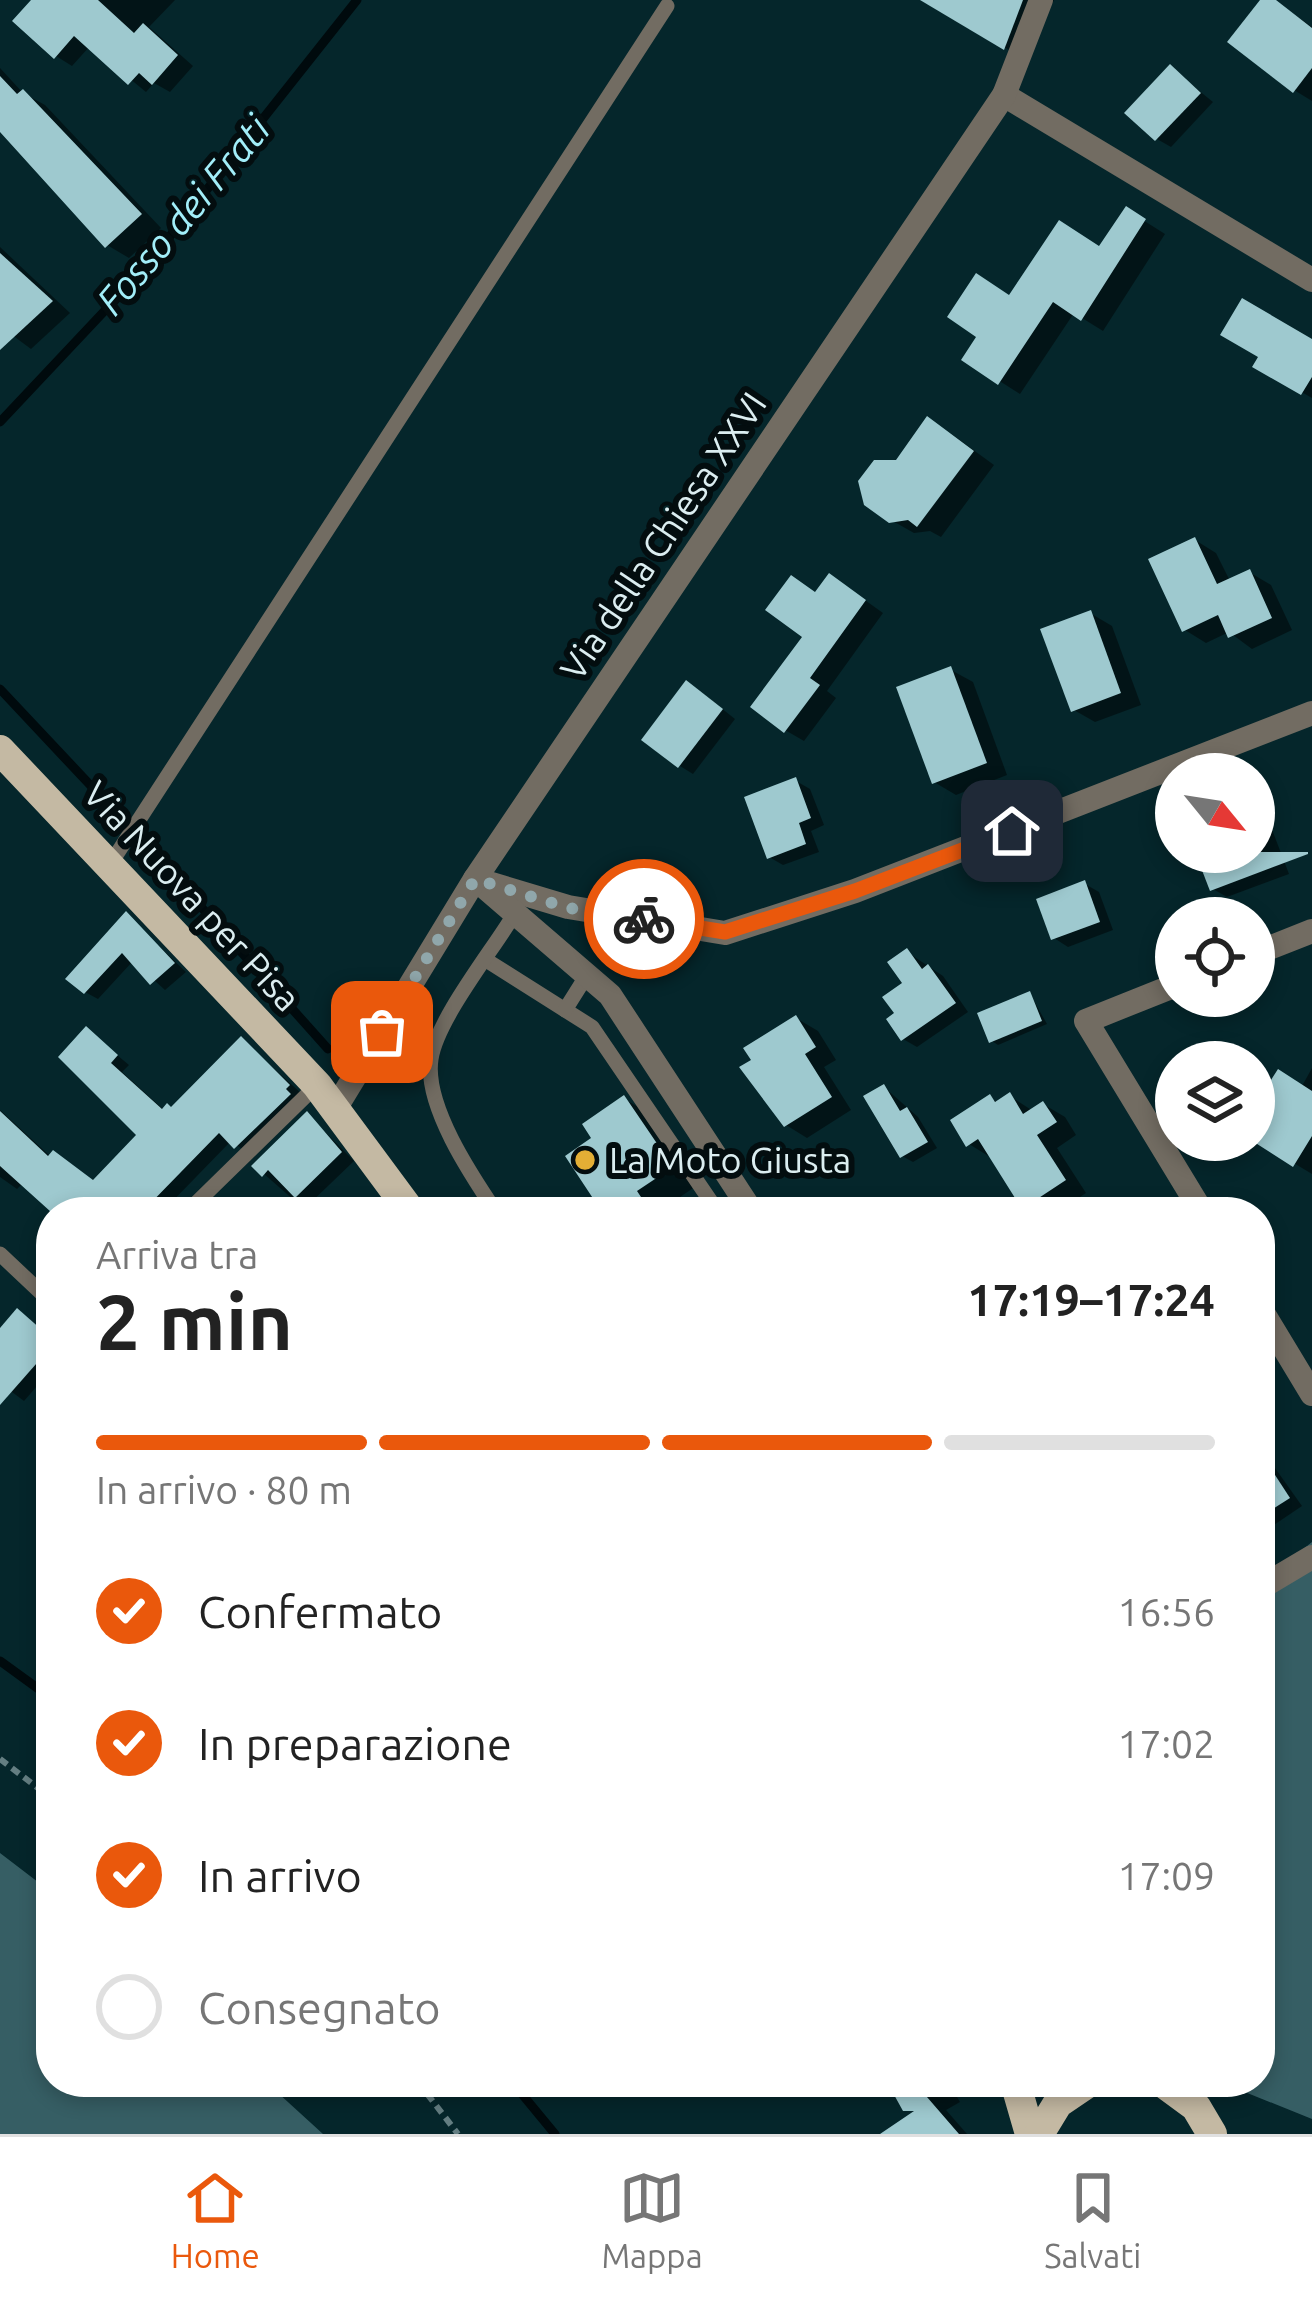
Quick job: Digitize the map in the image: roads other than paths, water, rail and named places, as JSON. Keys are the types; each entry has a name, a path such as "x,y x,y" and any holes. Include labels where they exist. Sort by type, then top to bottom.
{"main road":[{"name":"Via Nuova per Pisa","path":"0,750 326,1097 400,1197"},
{"path":"1021,2097 1035,2134"},
{"path":"1035,2134 1067,2097"},
{"path":"1182,2097 1196,2107 1212,2134"}],"street":[{"name":"Via della Chiesa XXVI","path":"326,1097 1004,95 1041,0"},
{"path":"1004,95 1312,280"},
{"path":"475,879 568,908 725,932 876,884 1312,713"},
{"path":"475,879 610,995 742,1197"},
{"path":"1275,946 1312,932"},
{"path":"1155,993 1086,1021 1193,1197"},
{"path":"1275,1333 1312,1394"},
{"path":"1275,1579 1312,1557"}],"lane":[{"path":"109,866 667,6"},
{"path":"486,1197 461,1161 430,1063 443,1030 515,913"},
{"path":"486,960 592,1027 708,1197"},
{"path":"565,1010 586,975"},
{"path":"205,1197 326,1097"},
{"path":"0,1254 36,1288"}],"waterway":[{"name":"Fosso dei Frati","path":"0,422 144,269 357,0"},
{"name":"Fosso dei Frati","path":"0,689 108,804"},
{"name":"Fosso dei Frati","path":"144,843 328,1049"},
{"path":"0,1661 36,1687"},
{"path":"524,2097 555,2134"}],"place":[{"name":"La Moto Giusta","path":"585,1160"}]}
